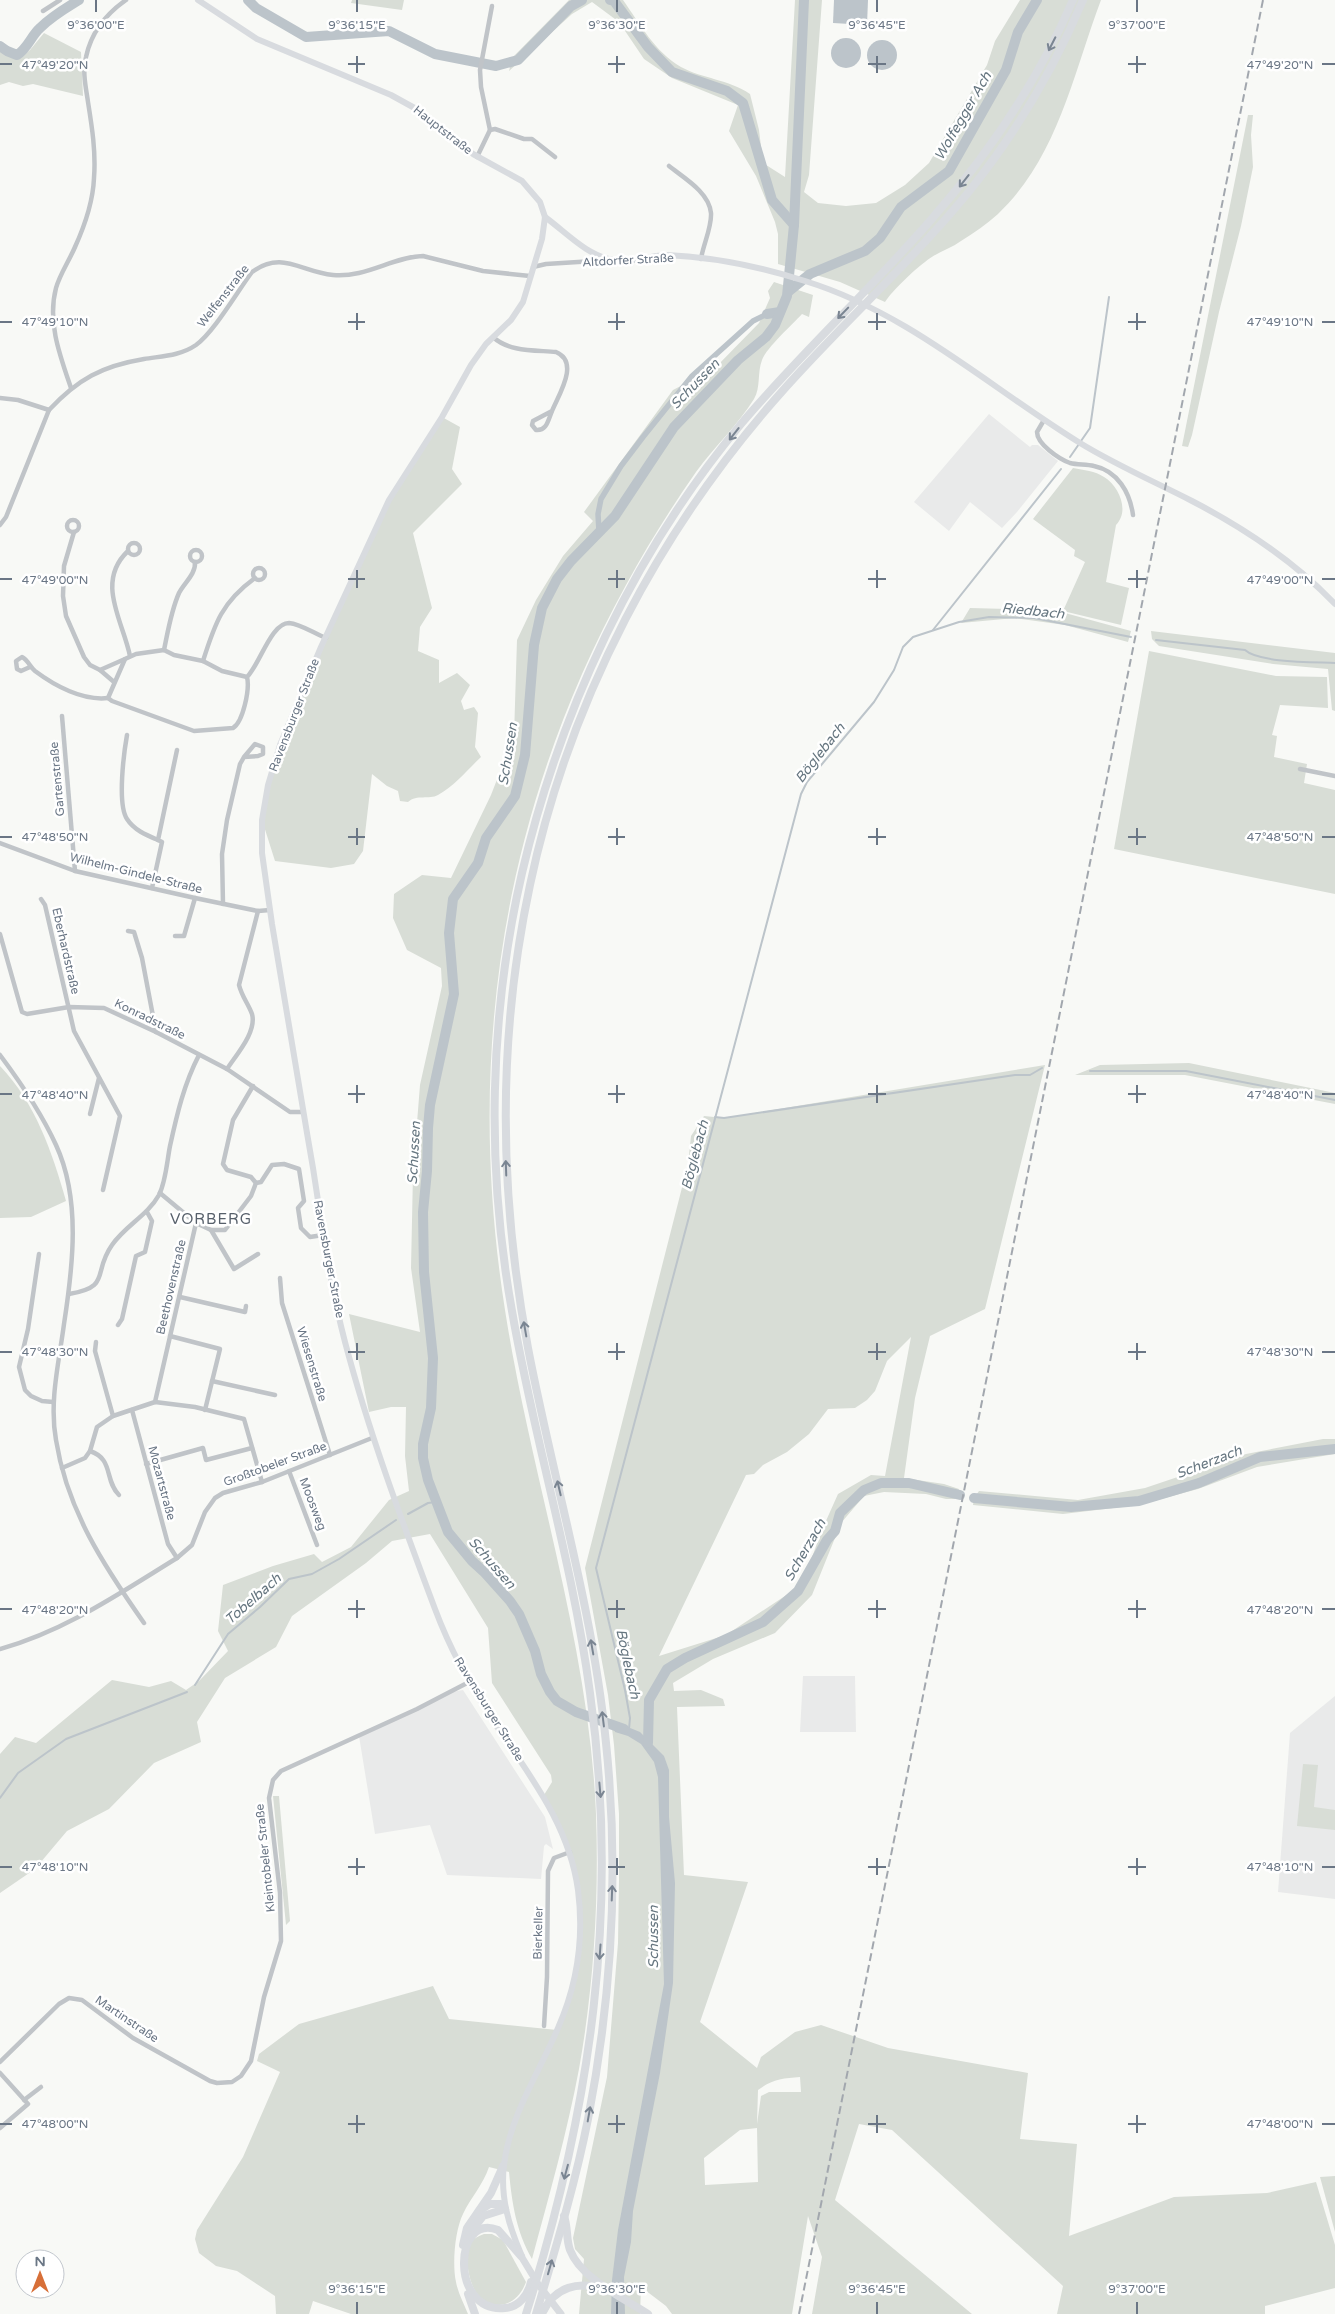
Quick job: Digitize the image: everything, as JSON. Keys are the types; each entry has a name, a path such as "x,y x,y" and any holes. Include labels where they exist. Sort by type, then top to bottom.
{"highway":[{"path":"526,2314 541,2267 577,2125 595,2008 603,1880 602,1813 590,1694 575,1607 512,1311 502,1251 497,1188 494,1126 495,1078 502,992 514,914 536,820 560,744 583,685 633,584 675,514 703,473 756,408 927,225 961,185 1012,114 1048,51 1073,0"},
{"path":"536,2314 564,2216 592,2092 608,1971 612,1880 611,1814 606,1743 600,1695 581,1589 528,1348 512,1250 507,1188 504,1077 512,993 521,926 544,822 569,747 614,640 640,591 683,519 732,451 787,386 907,260 970,190 1040,87 1083,0"},
{"path":"476,2314 465,2287 462,2263 463,2240 474,2215 491,2193 503,2166"},
{"path":"474,2215 490,2204 501,2204 505,2209 483,2216 470,2231 467,2242 465,2271 469,2286 474,2297 488,2308 510,2308 520,2303 526,2295 533,2276 541,2267"},
{"path":"564,2216 570,2249 575,2261 593,2278 648,2314"},
{"path":"467,2242 480,2230 493,2228 503,2234 522,2259"},
{"path":"542,2314 553,2296 566,2288 578,2285 600,2288 642,2314"}],"main road":[{"name":"Hauptstraße","path":"198,0 257,39 405,102 420,111 456,142 477,157 522,181 540,202 545,217"},
{"path":"545,217 584,248 614,260"},
{"path":"533,267 542,239 545,217"},
{"name":"Altdorfer Straße","path":"614,260 668,255 752,267 832,290 893,318 943,349 1080,443 1231,523 1265,545 1308,578 1335,604"},
{"name":"Ravensburger Straße","path":"522,2259 505,2209 503,2166 517,2116 558,2030 574,1980 580,1936 580,1914 575,1874 570,1852 555,1814 469,1682 452,1650 372,1438 345,1339 323,1234 270,910 262,853 262,820 266,792 280,745 389,500 442,417 471,365 493,337 520,308 533,267"},
{"path":"522,2259 561,2314"}],"street":[{"path":"43,11 60,0"},
{"path":"71,388 57,343 53,305 62,274 88,217 94,178 94,144 85,80 85,60 89,43 100,24 115,8 126,0"},
{"path":"477,157 490,130 481,87 480,70 492,6"},
{"path":"490,130 495,129 524,139 532,139 555,157"},
{"path":"669,166 697,188 709,206 710,218 701,259"},
{"name":"Welfenstraße","path":"0,525 6,518 43,421 49,410 71,388 102,369 120,363 178,354 196,345 252,272 263,264 281,261 322,273 343,275 364,273 414,256 423,256 483,271 530,276"},
{"name":"Altdorfer Straße","path":"533,267 546,264 614,260"},
{"path":"493,337 500,343 509,346 556,352 562,354 567,360 568,368 552,411 546,427 542,430 536,430 532,425 536,417 552,411"},
{"path":"0,398 18,400 49,410"},
{"path":"1044,420 1037,432 1040,441 1070,462 1096,466 1111,474 1126,491 1131,502 1133,515"},
{"path":"74,532 64,566 63,596 66,616 84,657 90,665 100,670 114,682"},
{"path":"128,551 122,556 114,573 112,596 130,656"},
{"path":"164,650 173,609 179,593 194,571 195,562"},
{"path":"203,661 223,608 240,589 255,578"},
{"path":"247,677 257,665 274,632 282,625 292,624 326,638"},
{"path":"100,670 130,656 164,650 174,655 203,661 222,671 247,677"},
{"path":"108,698 125,659"},
{"path":"30,667 73,693 96,698 108,698 194,731 228,730 237,726 249,688 247,677"},
{"name":"Gartenstraße","path":"62,716 75,871"},
{"path":"127,735 122,791 125,817 138,831 162,842 152,888"},
{"path":"158,840 177,750"},
{"path":"223,904 222,854 225,832 240,764 244,757"},
{"path":"1300,769 1335,776"},
{"name":"Wilhelm-Gindele-Straße","path":"0,843 75,871 258,911 270,910"},
{"path":"175,936 184,936 195,898"},
{"name":"Eberhardstraße","path":"41,899 45,905 74,1031 120,1116 103,1190"},
{"path":"227,1070 252,1028 252,1014 241,996 239,985 258,911"},
{"path":"128,931 134,932 142,958 156,1032"},
{"name":"Konradstraße","path":"0,934 22,1012 27,1014 69,1007 104,1008 156,1032 227,1070 290,1112 303,1112"},
{"path":"0,1055 43,1118 57,1146 66,1173 70,1197 72,1243 69,1294 53,1402 55,1439 62,1468 71,1501 84,1530 122,1592 144,1623"},
{"path":"69,1294 91,1289 97,1283 105,1256 113,1243 147,1212 160,1193 178,1105 189,1073 199,1055"},
{"path":"90,1114 99,1078"},
{"path":"253,1086 233,1120 223,1164 227,1170 251,1177 256,1183"},
{"path":"256,1183 261,1182 272,1164 284,1164 299,1169 304,1200 298,1208 301,1228 310,1237 323,1234"},
{"path":"160,1193 196,1223 211,1230 225,1230 251,1196 256,1183"},
{"path":"118,1325 122,1319 136,1256 145,1252 152,1220 147,1212"},
{"name":"Beethovenstraße","path":"155,1402 196,1223"},
{"path":"211,1230 234,1269 258,1254"},
{"path":"39,1254 28,1329 19,1367 25,1390 42,1401 53,1402"},
{"name":"Wiesenstraße","path":"280,1278 282,1304 330,1455"},
{"path":"180,1297 245,1312 246,1306"},
{"path":"170,1336 220,1349 205,1410"},
{"path":"96,1342 95,1351 113,1416"},
{"path":"212,1381 275,1395"},
{"path":"62,1468 85,1458 90,1451 97,1427 113,1416 155,1402 205,1410 244,1419 262,1482"},
{"name":"Mozartstraße","path":"132,1410 168,1544 177,1558"},
{"name":"Großtobeler Straße","path":"0,1649 39,1637 76,1619 177,1558 192,1545 206,1512 215,1498 228,1490 262,1482 372,1438"},
{"path":"146,1464 203,1448 206,1460 252,1448"},
{"path":"90,1451 104,1459 112,1488 119,1495"},
{"name":"Moosweg","path":"289,1471 317,1545"},
{"name":"Kleintobeler Straße","path":"251,2060 264,1997 282,1932 280,1894 269,1798 273,1780 282,1772 417,1710 469,1682"},
{"name":"Bierkeller","path":"544,2026 547,1977 548,1871 554,1858 570,1852"},
{"name":"Martinstraße","path":"0,2062 59,2004 74,1998 82,2000 133,2038 210,2081 217,2083 232,2082 241,2076 251,2060"},
{"path":"0,2128 28,2104 1,2077"},
{"path":"24,2100 40,2087"}],"shaded area":[{"path":"352,0 404,0 402,10 351,3"},
{"path":"569,0 623,0 656,46 672,61 689,71 733,85 750,94 759,130 763,163 785,177 795,0 822,0 809,175 804,192 818,203 846,206 876,203 905,185 929,163 987,65 995,41 1020,0 1101,0 1062,113 1050,141 1019,191 985,225 957,244 933,256 909,275 885,302 840,282 778,264 778,234 775,222 756,176 729,131 738,105 672,78 644,59 619,22 592,2 572,14 509,71 513,57"},
{"path":"834,0 868,0 867,25 833,23"},
{"path":"44,33 81,52 83,96 33,84 23,86 9,82 0,85 0,50 19,59 30,50"},
{"path":"846,38 852,39 860,47 860,59 852,67 846,68 840,67 832,59 831,53 832,47 840,39"},
{"path":"882,40 892,45 897,55 892,65 882,70 872,65 867,55 872,45"},
{"path":"1248,115 1253,115 1251,135 1253,167 1192,435 1188,447 1182,446"},
{"path":"774,282 813,295 809,317 802,314 765,355 761,365 758,390 754,399 677,499 626,585 584,671 549,758 523,847 504,937 493,1029 490,1121 494,1215 505,1310 529,1435 571,1623 591,1750 596,1814 597,1878 592,1974 579,2069 563,2141 532,2259 522,2238 516,2217 509,2172 489,2167 484,2180 466,2208 458,2229 454,2266 457,2286 468,2314 351,2314 313,2301 309,2314 276,2314 275,2296 237,2271 216,2266 199,2253 195,2239 197,2230 243,2157 280,2072 257,2061 259,2054 299,2024 433,1986 449,2019 557,2030 569,2001 580,1936 575,1873 544,1795 552,1782 551,1775 492,1683 488,1628 430,1534 392,1541 366,1563 292,1616 276,1647 225,1678 197,1722 201,1742 154,1763 109,1809 67,1831 35,1869 0,1893 0,1754 15,1737 36,1743 112,1680 149,1687 171,1681 186,1690 199,1681 228,1651 218,1631 223,1585 273,1566 314,1554 322,1562 351,1547 389,1500 409,1491 405,1456 406,1407 391,1407 369,1412 349,1314 420,1332 411,1268 413,1173 420,1085 442,986 441,968 407,950 393,918 394,894 422,875 451,878 491,795 514,736 517,640 536,600 563,556 593,521 584,512 673,390 715,368 759,323 770,298 768,291"},
{"path":"989,414 1030,447 1038,445 1058,461 1002,528 970,502 949,531 914,502"},
{"path":"442,417 460,427 452,469 462,484 413,533 432,608 420,627 418,651 439,660 439,683 457,673 470,685 461,701 464,710 474,707 478,713 475,747 481,757 456,782 438,795 415,798 408,802 400,801 398,791 387,786 372,774 363,851 354,864 331,868 275,861 262,820 280,745 389,500"},
{"path":"1073,468 1101,475 1114,486 1121,499 1122,513 1116,525 1106,582 1129,588 1121,625 1063,611 1085,562 1074,556 1075,550 1033,519"},
{"path":"970,608 1054,610 1131,631 1128,642 1065,625 1015,618 961,623"},
{"path":"1151,631 1335,653 1335,711 1332,710 1328,669 1273,664 1159,646 1152,639"},
{"path":"1149,651 1276,676 1327,677 1328,708 1280,705 1272,735 1277,736 1274,757 1307,764 1304,783 1335,790 1335,894 1114,849"},
{"path":"1189,1063 1335,1093 1335,1104 1185,1075 1075,1075 1100,1065"},
{"path":"1045,1065 985,1309 930,1336 915,1398 904,1478 944,1484 959,1489 955,1499 946,1499 926,1494 884,1492 864,1496 841,1523 812,1595 775,1633 713,1659 673,1683 674,1691 701,1690 723,1699 725,1706 677,1707 684,1875 748,1882 700,2022 757,2068 761,2057 795,2032 821,2025 888,2048 1028,2073 1020,2139 1077,2144 1069,2236 1174,2197 1267,2193 1316,2182 1335,2245 1335,2288 1265,2306 1265,2314 1057,2314 1063,2286 892,2130 859,2124 835,2200 972,2314 812,2314 822,2257 808,2216 792,2314 672,2314 666,2306 641,2287 640,2314 579,2314 584,2259 575,2249 573,2238 607,2077 618,1943 619,1880 619,1814 614,1745 608,1695 585,1568 688,1164 691,1136 704,1116 724,1118","holes":["911,1337 885,1476 871,1475 838,1494 821,1532 809,1566 797,1588 726,1635 659,1656 746,1475 754,1474 763,1465 787,1452 809,1434 828,1409 855,1408 867,1400 875,1391 887,1361","800,2077 801,2092 769,2092 761,2096 757,2124 758,2090 783,2079","757,2128 758,2182 705,2185 704,2158 740,2130"]},
{"path":"0,1066 24,1096 33,1112 55,1165 66,1201 31,1217 0,1218"},
{"path":"1323,1439 1335,1439 1335,1454 1257,1467 1198,1489 1139,1505 1063,1514 973,1505 974,1498 979,1491 1078,1500 1145,1488 1246,1454"},
{"path":"803,1676 855,1676 856,1732 800,1732"},
{"path":"463,1690 545,1817 553,1849 546,1844 544,1846 541,1879 447,1875 430,1825 375,1834 359,1736 452,1692"},
{"path":"1335,1696 1335,1899 1278,1892 1290,1733"},
{"path":"613,1721 640,1732 664,1756 669,1770 669,1817 675,1883 673,1983 660,2073 633,2211 631,2242 624,2277 625,2314 611,2314 612,2280 618,2230 664,1984 658,1777 654,1762 641,1744 628,1736 615,1732"},
{"path":"1303,1764 1318,1765 1314,1807 1335,1810 1335,1830 1297,1826"},
{"path":"273,1796 279,1796 290,1921 286,1925"},
{"path":"1335,2176 1335,2232 1320,2177"},
{"path":"484,2234 492,2234 503,2240 526,2282 518,2296 506,2304 492,2304 485,2301 478,2295 472,2284 468,2270 467,2254 471,2242"}],"waterway":[{"path":"0,46 17,55 24,49 37,31 59,12 79,0"},
{"path":"248,0 256,8 306,37 389,31 435,54 496,66 518,60 571,6 582,0"},
{"path":"610,0 614,1 648,47 672,72 727,91 743,103 772,200 794,225"},
{"name":"Schussen","path":"624,1729 576,1712 557,1701 541,1674 535,1651 519,1614 510,1601 472,1561 448,1532 428,1480 423,1458 423,1444 431,1408 433,1358 424,1272 423,1212 430,1105 454,994 449,933 453,899 478,863 486,838 515,796 525,755 534,645 542,608 557,579 571,561 615,516 674,427 738,360 766,337 775,325 787,296 794,225 804,0"},
{"name":"Wolfegger Ach","path":"789,291 810,274 865,251 880,238 901,207 949,171 1006,70 1018,32 1037,0"},
{"path":"1081,441 1090,428 1109,297"},
{"path":"767,314 780,312"},
{"path":"599,532 598,514 601,499 621,466 643,437 692,376 753,321 767,314"},
{"path":"1070,457 1079,444"},
{"path":"933,630 1061,469"},
{"name":"Böglebach","path":"629,1729 630,1718 625,1690 596,1568 801,794 807,782 874,702 894,670 903,647 913,637 959,622 989,617 1034,618 1131,637"},
{"name":"Riedbach","path":"1156,640 1245,650 1274,660 1335,663"},
{"path":"715,1117 724,1118 1015,1075 1030,1075 1042,1068"},
{"path":"1090,1071 1186,1071 1335,1100"},
{"name":"Scherzach","path":"974,1498 1071,1507 1139,1501 1199,1483 1260,1457 1335,1449"},
{"name":"Scherzach","path":"648,1743 649,1700 667,1669 685,1658 763,1622 798,1591 827,1540 835,1531 840,1513 864,1490 881,1483 909,1483 960,1495"},
{"name":"Tobelbach","path":"408,1514 428,1503 436,1502"},
{"name":"Tobelbach","path":"195,1685 228,1634 289,1579 312,1574 339,1559 396,1520"},
{"name":"Tobelbach","path":"0,1798 18,1773 66,1739 187,1692"}],"railway":[{"path":"799,2314 1263,0"}],"district":[{"name":"VORBERG","path":"211,1219"}]}
